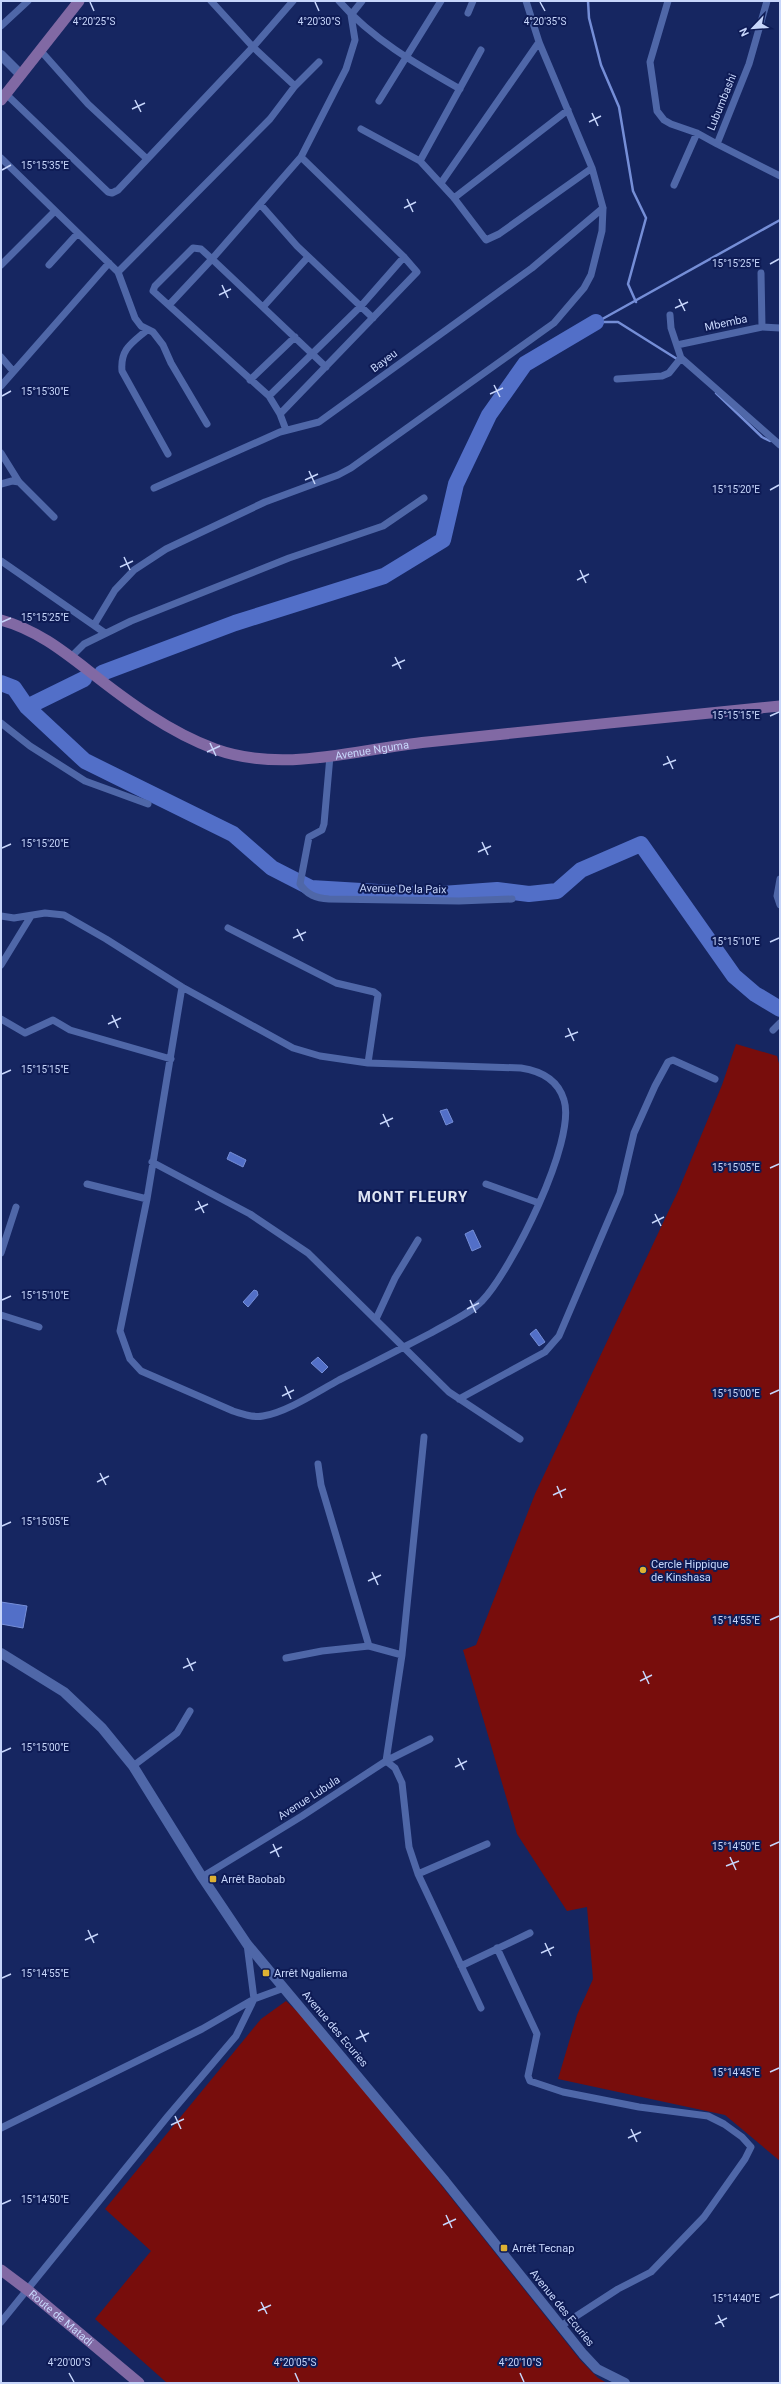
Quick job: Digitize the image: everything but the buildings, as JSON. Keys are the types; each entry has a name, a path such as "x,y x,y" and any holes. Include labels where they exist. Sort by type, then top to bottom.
{"main road":[{"path":"3,97 79,1"},
{"name":"Avenue Nguma","path":"1,618 26,628 72,656 151,716 184,736 217,750 280,760 330,756 424,742 780,706"},
{"name":"Route de Matadi","path":"1,2270 28,2290 139,2383"}],"street":[{"path":"1,26 28,1"},
{"path":"210,1 253,47 295,86"},
{"path":"3,97 108,192 112,193 118,190 146,158 253,47 293,1"},
{"path":"339,1 351,15 405,58 460,89"},
{"path":"169,305 212,259 301,157 346,69 355,40 351,15 362,1"},
{"path":"379,101 441,1"},
{"path":"468,13 473,1"},
{"path":"94,625 115,590 134,570 166,549 265,502 338,475 351,468 554,323 584,288 591,275 602,231 602,208 592,168 539,42 526,1"},
{"path":"668,1 650,62 655,104 664,120 697,133 717,144"},
{"name":"Lubumbashi","path":"767,1 749,64 717,144 780,176"},
{"path":"441,183 539,42"},
{"path":"40,50 88,104 146,158"},
{"path":"420,161 482,50"},
{"path":"1,55 20,74"},
{"path":"118,272 270,120 295,86 318,62"},
{"path":"454,198 568,110"},
{"path":"361,129 420,161 454,198 484,240 487,240 592,168"},
{"path":"674,185 697,133"},
{"path":"280,414 417,272 404,257 301,157"},
{"path":"1,158 118,272 135,318 147,330 153,332 163,345 207,424"},
{"path":"260,204 308,257 372,318"},
{"name":"Bayeu","path":"154,488 286,430 310,425 326,418 532,268 602,208"},
{"path":"1,265 55,211"},
{"path":"49,265 78,233"},
{"path":"286,430 280,414 269,396 153,291 154,286 193,248 201,249 296,337 326,367"},
{"path":"263,307 308,257"},
{"path":"269,396 361,306 404,257"},
{"path":"1,386 109,263"},
{"path":"761,273 762,327"},
{"path":"670,315 671,328 681,358 780,445"},
{"name":"Mbemba","path":"677,345 762,327 780,328"},
{"path":"147,330 126,349 121,359 122,371 168,454"},
{"path":"250,380 296,337"},
{"path":"1,357 13,371"},
{"path":"617,379 662,376 681,358"},
{"path":"1,453 19,482 54,517"},
{"path":"1,484 12,481 19,482"},
{"path":"72,656 84,644 105,633 289,558 383,526 424,498"},
{"path":"1,561 105,633"},
{"path":"1,723 30,746 85,781 148,804"},
{"name":"Avenue De la Paix","path":"330,756 324,824 322,830 309,837 301,882 314,897 329,899 459,901 512,899"},
{"path":"780,879 777,896 780,906"},
{"path":"1,916 14,918 45,913 64,915 100,935 182,987 293,1048 326,1057 368,1063 521,1068 538,1071 547,1076 560,1091 564,1100 566,1113 565,1126 550,1178 516,1252 493,1289 465,1314 300,1400 261,1417 247,1416 141,1371 130,1359 120,1331 147,1199 182,987"},
{"path":"1,965 31,916"},
{"path":"228,928 336,983 374,992 378,995 368,1063"},
{"path":"1,1019 25,1033 53,1020 70,1030 171,1059"},
{"path":"773,1030 780,1023"},
{"path":"459,1398 545,1352 559,1336 620,1193 634,1133 654,1086 668,1062 673,1060 715,1079"},
{"path":"152,1162 250,1214 308,1253 449,1392 520,1439"},
{"path":"87,1184 147,1199"},
{"path":"486,1184 539,1202"},
{"path":"1,1253 16,1207"},
{"path":"376,1319 394,1278 418,1240"},
{"path":"1,1315 38,1327"},
{"path":"424,1437 402,1655 386,1761 395,1768 402,1783 409,1847 418,1874 481,2008"},
{"path":"318,1464 324,1497 369,1646"},
{"path":"286,1658 322,1651 369,1646 402,1655"},
{"name":"Avenue des Ecuries","path":"1,1652 64,1692 102,1728 133,1766 202,1877 247,1944 435,2169 597,2369 625,2383"},
{"path":"133,1766 177,1733 190,1711"},
{"name":"Avenue Lubula","path":"202,1877 302,1816 386,1761 430,1740"},
{"path":"418,1874 487,1844"},
{"path":"461,1966 530,1933"},
{"path":"1,2322 168,2116 236,2036 254,1998 247,1944"},
{"path":"497,1948 538,2034 528,2076 530,2081 563,2092 639,2106 708,2116 736,2132 751,2147 745,2159 704,2217 651,2272 618,2289 561,2326"},
{"path":"1,2128 202,2029 254,1998 284,1988"}],"shaded area":[{"name":"Cercle Hippique de Kinshasa","path":"736,1044 777,1056 780,1067 780,2161 725,2115 558,2079 577,2015 593,1979 587,1907 567,1911 517,1834 463,1650 476,1645 535,1494 679,1189 722,1085"},
{"path":"286,2001 308,2022 394,2126 581,2361 598,2378 607,2383 167,2383 95,2319 151,2251 105,2209 261,2019"}],"water":[{"path":"447,1109 453,1122 446,1125 440,1111"},
{"path":"230,1152 246,1160 243,1167 227,1159"},
{"path":"473,1230 481,1247 472,1251 465,1234"},
{"path":"254,1290 257,1291 258,1295 248,1307 243,1302"},
{"path":"536,1329 545,1342 539,1346 530,1334"},
{"path":"318,1357 328,1367 322,1373 311,1363"},
{"path":"1,1602 27,1606 23,1628 1,1624"}],"waterway":[{"path":"588,1 589,18 601,65 619,107 633,191 646,218 628,284 636,302"},
{"path":"597,322 780,220"},
{"path":"596,322 618,322 677,359"},
{"path":"102,673 235,623 384,576 443,540 456,484 489,415 525,364 596,322"},
{"path":"716,393 762,437 770,441"},
{"path":"27,707 84,679"},
{"path":"1,683 14,688 27,707 85,761 233,834 272,868 311,888 428,895 497,890 529,894 557,891 581,870 641,844 734,976 755,994 780,1009"}],"place":[{"name":"Cercle Hippique de Kinshasa","path":"643,1570"},
{"name":"Arrêt Baobab","path":"213,1879"},
{"name":"Arrêt Ngaliema","path":"266,1973"},
{"name":"Arrêt Tecnap","path":"504,2248"}],"district":[{"name":"MONT FLEURY","path":"413,1197"}]}
